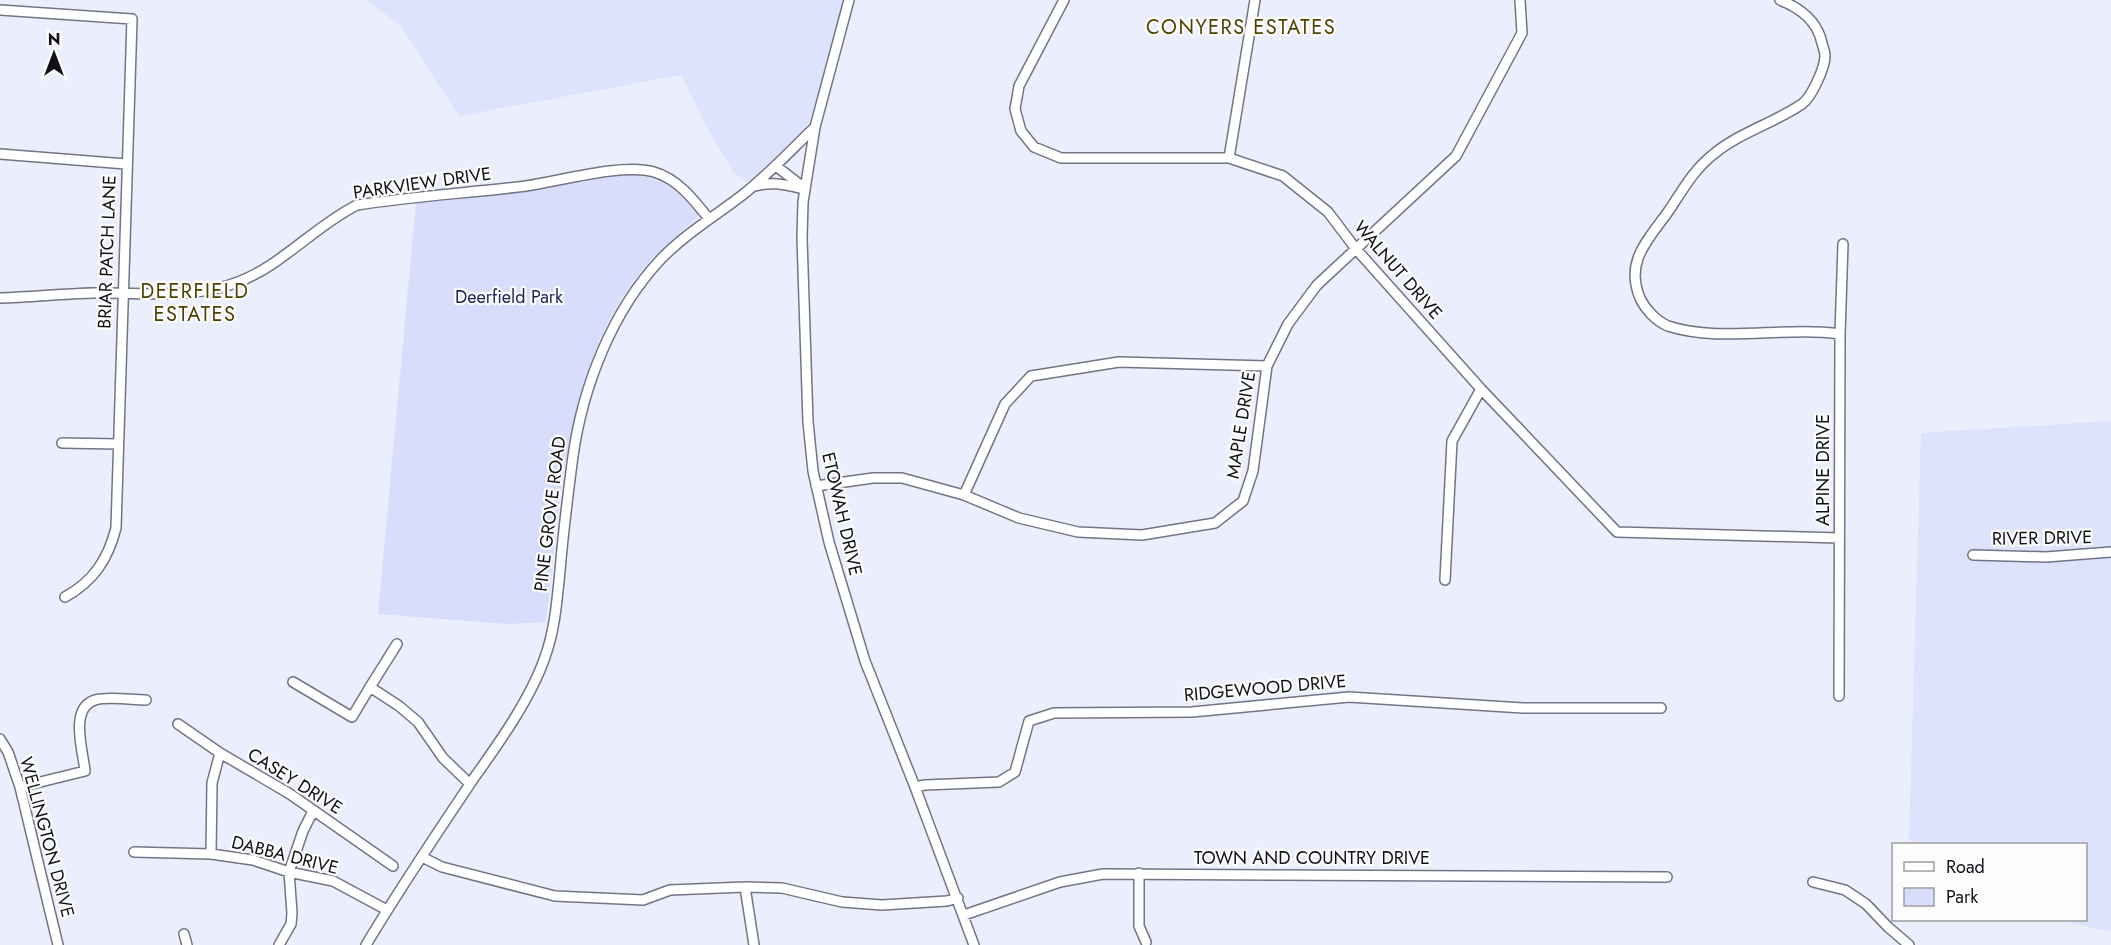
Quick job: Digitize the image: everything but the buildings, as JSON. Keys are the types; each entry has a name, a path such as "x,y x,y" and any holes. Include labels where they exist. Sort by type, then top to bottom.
{"street":[{"name":"ETOWAH DRIVE","path":"849,0 815,127 804,189 802,225 809,438 816,486 829,542 865,661 958,898 974,945"},
{"name":"WALNUT DRIVE","path":"1064,0 1019,86 1015,109 1021,132 1034,147 1061,158 1229,158 1283,176 1328,212 1356,249 1481,389 1617,532 1839,538"},
{"path":"1229,158 1255,0"},
{"name":"MAPLE DRIVE","path":"816,486 893,477 964,495 1019,518 1078,532 1142,535 1215,522 1243,501 1253,471 1267,366 1288,324 1317,285 1456,156 1522,33 1521,0"},
{"path":"1780,0 1795,6 1820,32 1825,57 1818,81 1804,103 1735,139 1714,153 1695,171 1664,218 1647,237 1635,265 1635,285 1642,304 1657,320 1665,325 1685,330 1732,333 1820,331 1840,334"},
{"name":"BRIAR PATCH LANE","path":"0,10 132,19 116,528 110,549 100,568 81,588 65,597"},
{"name":"PINE GROVE ROAD","path":"366,945 531,687 545,658 554,629 565,517 577,430 602,355 623,311 638,287 671,250 753,187 815,127"},
{"path":"0,154 126,164"},
{"path":"776,166 804,189"},
{"name":"PARKVIEW DRIVE","path":"0,298 123,293 193,293 214,290 257,273 341,213 357,205 528,186 621,170 646,170 664,175 683,189 709,219"},
{"path":"753,187 774,182 804,189"},
{"name":"ALPINE DRIVE","path":"1839,696 1840,334 1843,244"},
{"path":"964,495 1005,404 1031,376 1119,362 1267,366"},
{"path":"1444,580 1452,441 1481,389"},
{"path":"62,442 118,444"},
{"name":"RIVER DRIVE","path":"1973,555 2046,557 2111,552"},
{"path":"293,682 352,717 397,644"},
{"path":"370,687 399,705 418,722 443,758 470,784"},
{"name":"RIDGEWOOD DRIVE","path":"915,787 999,782 1016,772 1029,721 1054,713 1192,712 1349,697 1523,708 1661,708"},
{"path":"20,787 85,771 79,719 84,706 96,699 146,700"},
{"name":"CASEY DRIVE","path":"178,724 220,753 290,794 393,866"},
{"name":"WELLINGTON DRIVE","path":"0,740 8,752 20,787 58,945"},
{"path":"211,854 212,783 220,753"},
{"path":"279,945 291,924 289,872 312,811"},
{"name":"DABBA DRIVE","path":"134,852 211,854 252,860 289,872 333,881 387,910"},
{"path":"422,857 442,867 555,896 643,900 670,890 745,886 782,888 842,902 882,905 947,901 958,898"},
{"path":"1139,873 1139,926 1146,942"},
{"name":"TOWN AND COUNTRY DRIVE","path":"964,915 1076,878 1104,874 1667,877"},
{"path":"1813,882 1845,890 1866,903 1909,945"},
{"path":"745,886 754,945"},
{"path":"184,934 187,945"}],"shaded area":[{"path":"367,0 844,0 814,111 803,132 763,173 746,182 734,173 708,130 681,75 459,116 401,26"},
{"path":"2111,421 2111,932 2063,921 2087,921 2087,843 1915,843 1909,840 1921,433"}],"green space":[{"name":"Deerfield Park","path":"626,175 648,177 667,185 684,198 698,215 643,269 616,307 596,349 581,392 570,438 556,530 546,622 507,624 378,614 416,202 531,190"}],"district":[{"name":"CONYERS ESTATES","path":"1241,27"},
{"name":"DEERFIELD ESTATES","path":"195,302"}]}
